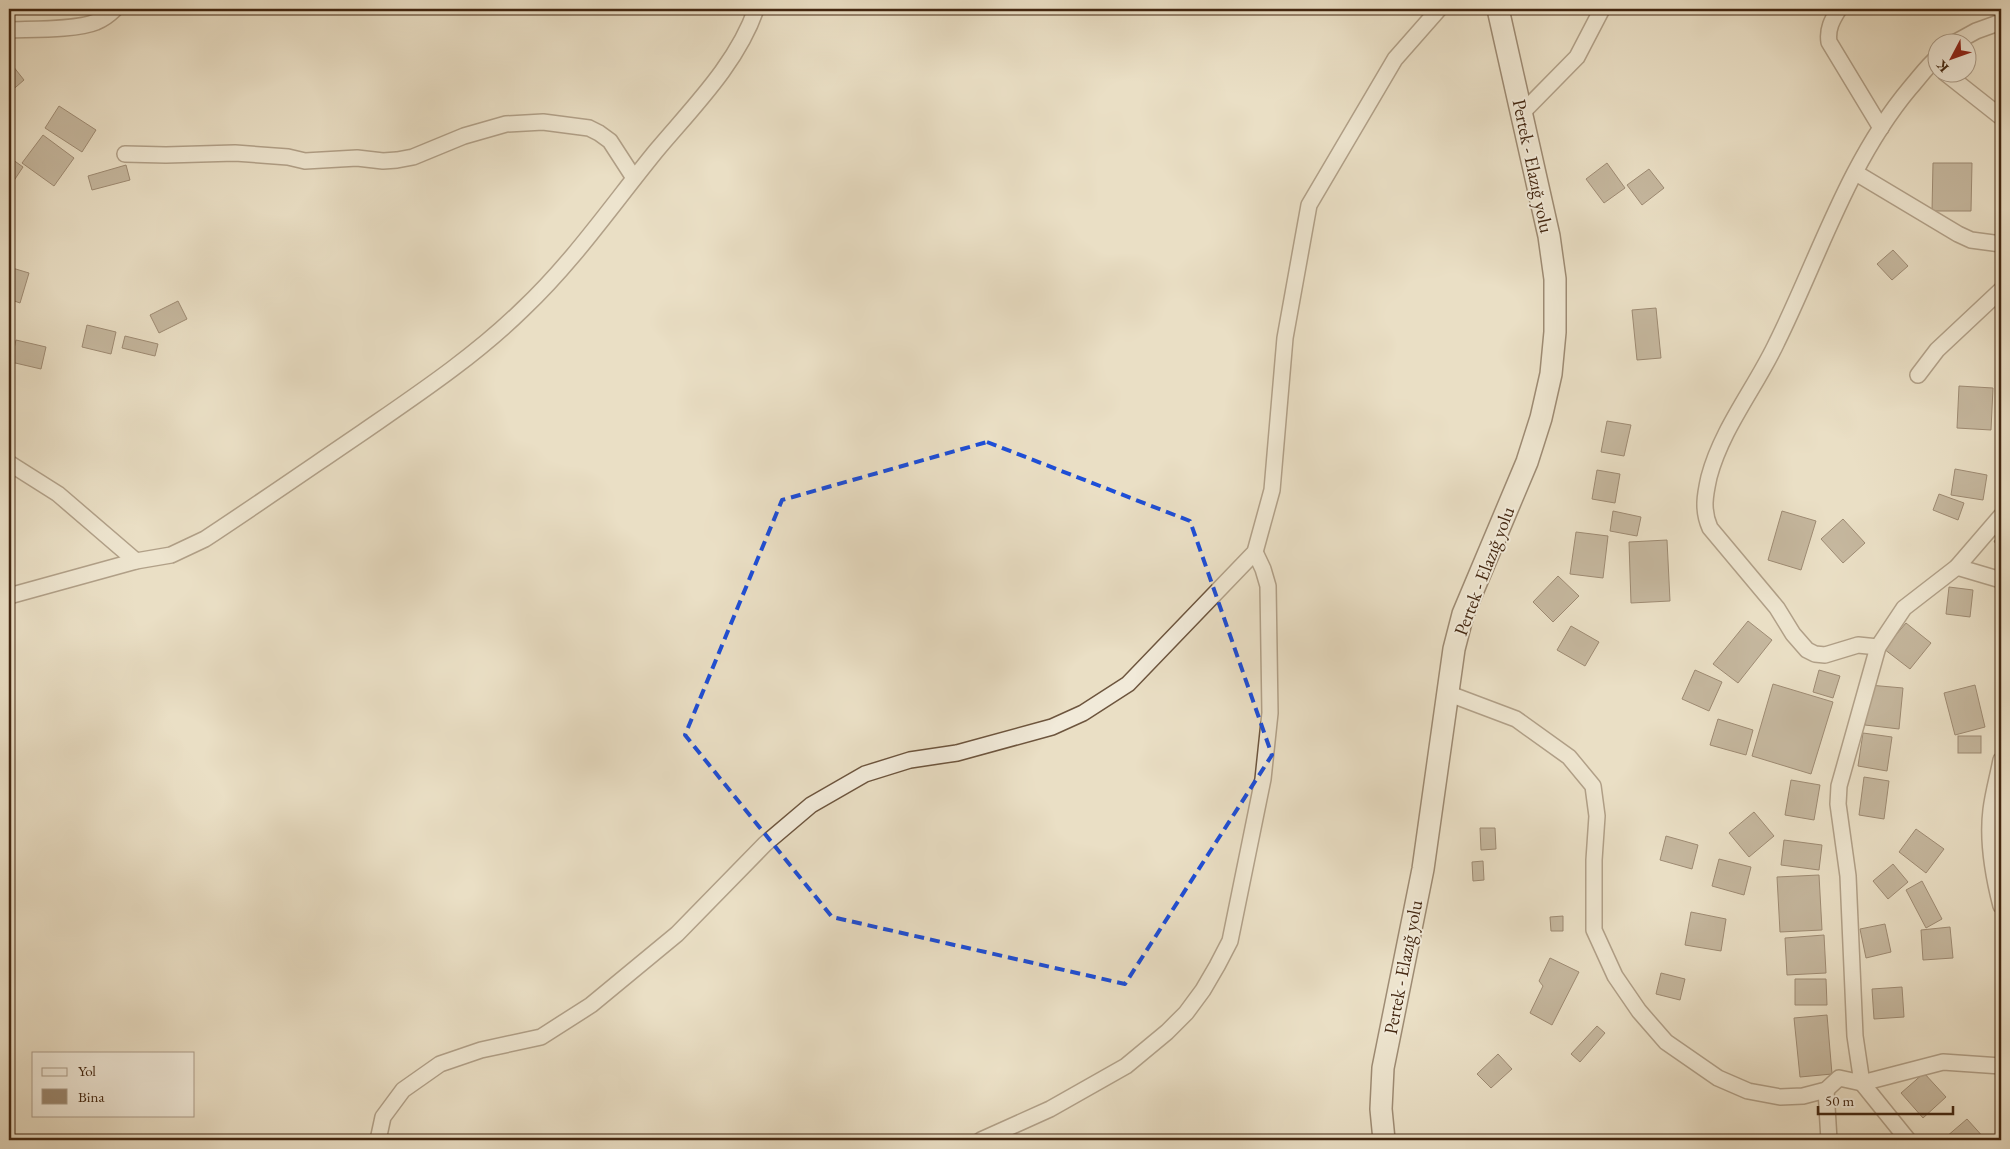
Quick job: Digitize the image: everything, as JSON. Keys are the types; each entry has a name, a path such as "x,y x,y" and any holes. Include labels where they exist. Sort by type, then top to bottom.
{"main road":[{"name":"Pertek - Elazığ yolu","path":"1384,1140 1381,1109 1383,1068 1423,869 1454,649 1463,614 1527,462 1541,418 1551,374 1555,332 1555,279 1549,236 1498,9"}],"street":[{"path":"9,30 88,24 106,17 115,9"},
{"path":"9,596 136,561 171,555 205,539 412,398 470,356 523,310 564,268 634,178 722,72 738,46 756,9"},
{"path":"378,1140 383,1117 403,1090 440,1064 481,1050 541,1037 591,1005 677,934 765,844 811,804 865,774 910,760 958,754 1052,726 1083,713 1128,684 1255,552 1272,490 1285,338 1309,205 1395,59 1439,9"},
{"path":"1522,113 1577,57 1602,9"},
{"path":"1839,9 1830,24 1829,42 1881,128"},
{"path":"1974,32 2001,22"},
{"path":"1878,647 1858,645 1824,655 1815,654 1807,650 1793,634 1777,608 1710,528 1705,517 1704,505 1709,476 1726,435 1778,342 1856,173 1894,107 1928,70"},
{"path":"1957,82 2001,117"},
{"path":"125,154 235,153 305,160 358,158 383,161 397,160 413,157 464,136 506,124 543,122 589,128 600,133 610,141 634,178"},
{"path":"1856,173 1958,234 1971,240 2001,244"},
{"path":"1918,375 1937,350 2001,290"},
{"path":"9,463 58,494 136,561"},
{"path":"1908,1140 1862,1083 1855,1036 1848,876 1838,804 1839,786 1878,647 1904,608 1958,567 2001,516"},
{"path":"981,1140 1050,1109 1126,1066 1147,1050 1167,1032 1191,1005 1217,966 1230,941 1263,779 1270,713 1268,586 1255,552"},
{"path":"1958,567 2001,580"},
{"path":"1447,693 1516,719 1569,757 1593,786 1597,816 1594,860 1594,930 1615,976 1639,1011 1666,1042 1718,1078 1748,1091 1780,1097 1803,1096 1826,1090 1839,1078 1862,1083 1944,1062 2001,1066"},
{"path":"2001,760 1990,810 1990,832 1994,877 2001,906"},
{"path":"1826,1090 1829,1140"}],"highlighted area":[{"path":"987,442 1190,521 1272,755 1125,984 832,917 685,735 782,500"}],"building":[{"path":"9,61 24,80 9,93"},
{"path":"59,106 96,130 82,152 45,128"},
{"path":"43,135 74,158 54,186 22,163"},
{"path":"9,157 23,167 9,188"},
{"path":"1607,163 1625,188 1604,203 1586,179"},
{"path":"1933,163 1972,163 1971,211 1932,211"},
{"path":"126,165 130,180 92,190 88,176"},
{"path":"1649,169 1664,188 1642,205 1627,185"},
{"path":"1893,250 1908,266 1892,280 1877,264"},
{"path":"9,267 29,273 20,303 9,299"},
{"path":"178,301 187,319 159,333 150,315"},
{"path":"1656,308 1661,358 1637,360 1632,310"},
{"path":"87,325 116,332 111,354 82,347"},
{"path":"125,336 158,344 155,356 122,348"},
{"path":"16,340 46,347 41,369 11,362"},
{"path":"1959,386 1993,388 1991,430 1957,428"},
{"path":"1607,421 1631,425 1624,456 1601,452"},
{"path":"2001,435 2001,451 1997,449"},
{"path":"1955,469 1987,475 1983,500 1951,495"},
{"path":"1597,470 1620,474 1615,503 1592,499"},
{"path":"1939,494 1964,503 1958,520 1933,510"},
{"path":"1613,511 1641,517 1637,536 1610,531"},
{"path":"1782,511 1816,521 1801,570 1768,560"},
{"path":"1843,519 1865,543 1843,563 1821,539"},
{"path":"1576,532 1608,536 1603,578 1570,574"},
{"path":"2001,537 2001,553 1994,541"},
{"path":"1667,540 1670,601 1631,603 1629,542"},
{"path":"1558,576 1579,596 1553,622 1533,602"},
{"path":"1949,587 1973,590 1970,617 1946,614"},
{"path":"1748,621 1772,640 1738,683 1713,664"},
{"path":"1906,623 1931,643 1910,669 1884,649"},
{"path":"1571,626 1599,642 1585,666 1557,650"},
{"path":"1695,670 1722,682 1709,711 1682,699"},
{"path":"1819,670 1840,676 1833,698 1813,692"},
{"path":"1773,684 1833,702 1811,774 1752,756"},
{"path":"1869,685 1903,688 1899,729 1865,725"},
{"path":"1975,685 1985,727 1955,735 1944,693"},
{"path":"1718,719 1753,730 1746,755 1710,745"},
{"path":"1863,733 1892,737 1887,771 1858,766"},
{"path":"1958,736 1981,736 1981,753 1958,753"},
{"path":"1864,777 1889,781 1884,819 1859,815"},
{"path":"1791,780 1820,785 1814,820 1785,815"},
{"path":"1754,812 1774,836 1749,857 1729,833"},
{"path":"1480,828 1495,828 1496,849 1481,850"},
{"path":"1916,829 1944,849 1926,873 1899,852"},
{"path":"1666,836 1698,845 1692,869 1660,860"},
{"path":"1784,840 1822,845 1819,870 1781,865"},
{"path":"1719,859 1751,867 1744,895 1712,886"},
{"path":"1483,861 1484,880 1473,881 1472,862"},
{"path":"1893,864 1908,882 1888,899 1873,881"},
{"path":"1819,875 1822,930 1780,932 1777,877"},
{"path":"1922,881 1942,919 1926,928 1906,890"},
{"path":"1691,912 1726,919 1721,951 1685,945"},
{"path":"1563,916 1563,931 1551,931 1550,917"},
{"path":"1885,924 1891,952 1866,958 1860,929"},
{"path":"1950,927 1953,958 1923,960 1921,930"},
{"path":"1824,935 1826,973 1787,975 1785,938"},
{"path":"1550,958 1579,972 1552,1025 1530,1013 1543,986 1539,981"},
{"path":"1661,973 1685,979 1680,1000 1656,994"},
{"path":"1795,979 1826,979 1827,1005 1795,1005"},
{"path":"1902,987 1904,1017 1874,1019 1872,989"},
{"path":"1827,1015 1832,1074 1800,1077 1794,1018"},
{"path":"1597,1026 1605,1033 1580,1062 1571,1054"},
{"path":"1498,1054 1512,1069 1491,1088 1477,1074"},
{"path":"1924,1073 1946,1097 1923,1118 1901,1093"},
{"path":"1967,1119 1985,1139 1949,1140 1946,1137"}]}
